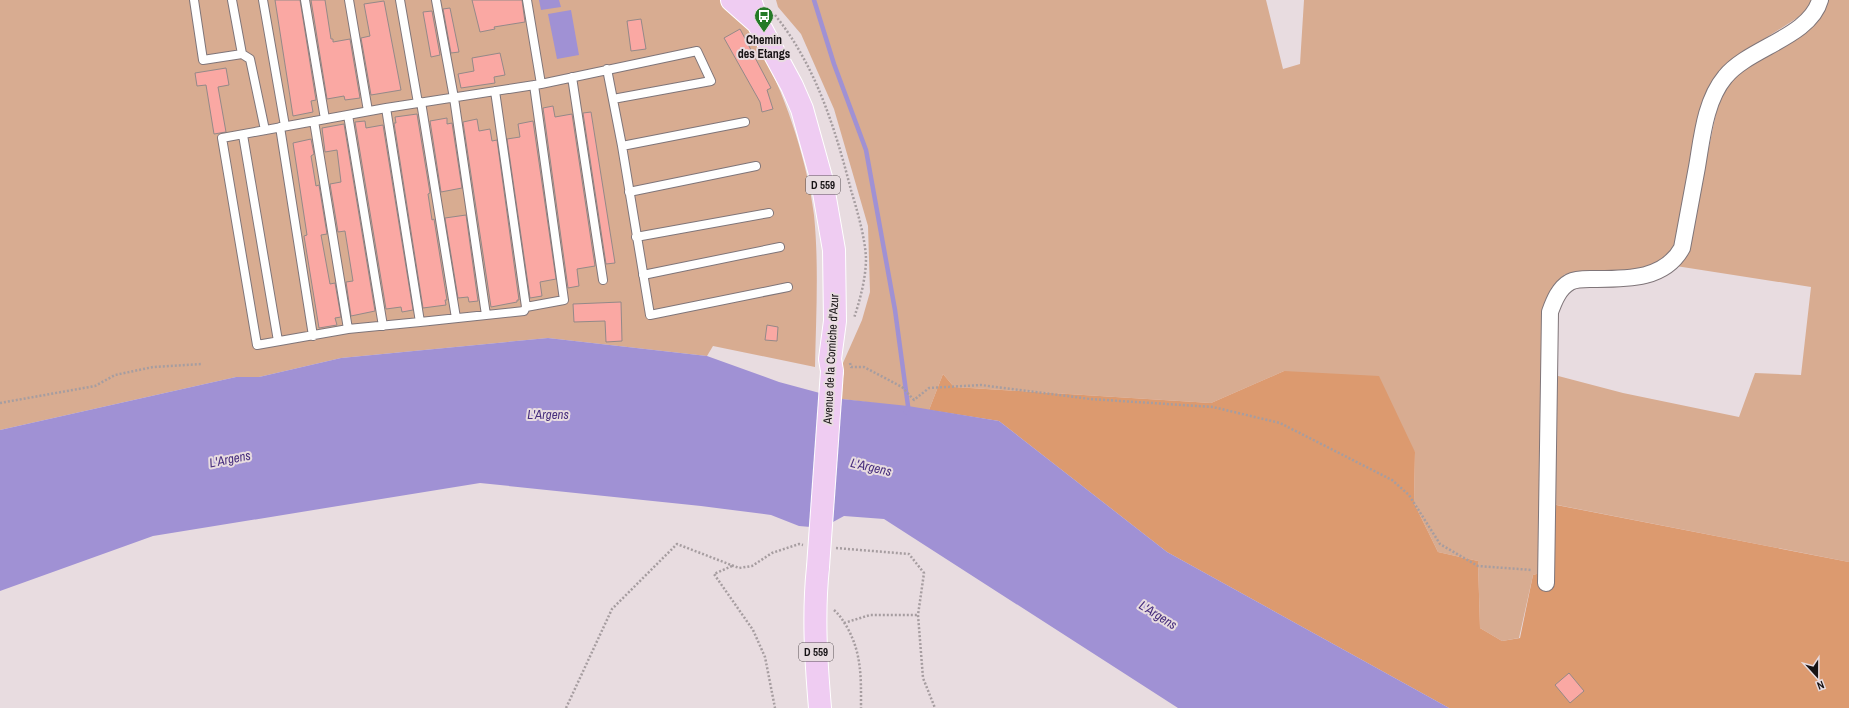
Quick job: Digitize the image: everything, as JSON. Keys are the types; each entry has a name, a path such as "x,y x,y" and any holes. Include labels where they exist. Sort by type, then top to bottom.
{"main road":[{"name":"Avenue de la Corniche d'Azur","path":"732,0 758,23"},
{"name":"Avenue de la Corniche d'Azur","path":"750,0 758,23 792,86 809,131 822,181 834,250 836,322 830,359 840,366 815,596 820,708"}],"street":[{"path":"1546,583 1550,312 1555,300 1561,289 1571,282 1632,279 1654,272 1676,260 1682,248 1705,125 1714,97 1724,78 1736,65 1806,22 1813,14 1820,0"}],"lane":[{"path":"194,0 203,60 242,54 250,59 265,130"},
{"path":"232,0 242,54"},
{"path":"263,0 313,336"},
{"path":"305,0 325,119"},
{"path":"349,0 368,111"},
{"path":"400,0 456,318"},
{"path":"436,0 454,98 486,315"},
{"path":"527,0 538,85 564,300 526,307 524,311 348,330 278,340 258,345 222,138 368,111 538,85 607,69 697,51 711,81 613,99"},
{"path":"607,69 622,146 650,315 788,287"},
{"path":"572,77 603,280"},
{"path":"495,91 526,307"},
{"path":"386,108 420,322"},
{"path":"348,115 383,326"},
{"path":"314,121 348,330"},
{"path":"622,146 745,122"},
{"path":"243,134 278,340"},
{"path":"629,192 756,166"},
{"path":"636,237 769,213"},
{"path":"643,274 780,247"}],"path":[{"path":"0,403 95,386 115,375 153,367 201,364"},
{"path":"840,366 864,367 902,386 914,400 929,388 980,385 1090,399 1213,407 1280,423 1392,480 1410,495 1440,544 1478,566 1533,570 1546,562"},
{"path":"566,708 612,609 677,544 739,568 752,566 772,553 799,544 806,545"},
{"path":"828,547 909,554 924,573 918,615 923,678 935,708"},
{"path":"733,566 714,574 753,630 765,657 775,708"},
{"path":"815,596 839,614 855,641 861,664 861,708"},
{"path":"844,623 870,615 918,615"}],"shaded area":[{"path":"0,0 723,0 745,23 770,69 790,118 805,168 816,234 817,291 815,367 713,346 707,356 548,338 341,358 259,377 236,377 0,430"},
{"path":"776,0 1266,0 1283,69 1300,64 1304,0 1849,0 1849,562 1542,502 1540,573 1533,575 1519,638 1502,641 1480,628 1478,561 1438,552 1414,503 1415,452 1284,371 1211,403 954,387 943,374 929,410 842,399 843,363 862,320 870,292 868,226 834,109 801,34 778,7","holes":["1808,11 1738,70 1719,99 1688,248 1676,266 1811,287 1801,375 1755,373 1739,417 1623,393 1543,372 1544,309 1565,274 1639,272 1666,261 1679,241 1712,85 1739,55"]},
{"path":"1284,371 1379,376 1415,452 1414,503 1438,552 1478,561 1480,628 1502,641 1520,638 1533,575 1540,573 1541,502 1849,562 1849,708 1449,708 1167,552 999,421 929,410 943,374 954,387 1211,403"}],"water":[{"path":"539,0 559,0 561,7 541,10"},
{"path":"571,10 579,55 557,59 548,14"},
{"name":"L'Argens","path":"548,338 707,356 779,382 842,399 908,406 999,421 1167,552 1449,708 1178,708 884,519 844,516 822,528 799,526 771,515 701,506 480,483 153,536 0,591 0,430 236,377 259,377 341,358"}],"building":[{"path":"275,0 300,0 316,100 311,101 313,112 293,116"},
{"path":"311,0 325,0 331,39 333,39 333,42 350,39 360,98 345,100 344,96 327,99"},
{"path":"472,0 522,0 525,22 494,27 495,29 480,32"},
{"path":"384,1 401,90 371,95 361,38 370,36 364,4"},
{"path":"450,8 459,52 451,53 443,9"},
{"path":"432,11 440,55 431,57 423,12"},
{"path":"641,19 646,49 631,51 627,21"},
{"path":"740,29 771,88 767,90 773,109 762,112 760,102 724,38"},
{"path":"500,53 505,75 494,77 495,83 461,88 458,74 474,71 472,58"},
{"path":"226,68 229,85 218,87 226,132 214,134 206,85 197,86 195,73"},
{"path":"553,106 555,117 572,114 595,266 577,269 579,286 568,288 543,108"},
{"path":"591,112 615,263 606,264 583,113"},
{"path":"417,114 430,193 428,194 432,220 434,219 447,300 445,300 446,305 423,308 394,123 396,123 395,117"},
{"path":"447,118 447,124 452,123 462,188 441,192 430,121"},
{"path":"477,119 479,131 490,129 492,141 497,140 519,300 517,300 517,302 491,307 463,122"},
{"path":"365,121 366,128 383,125 413,310 402,312 401,307 386,309 355,122"},
{"path":"533,121 556,279 540,282 542,296 530,298 507,139 520,137 518,124"},
{"path":"344,124 375,311 351,316 346,282 353,281 345,231 338,232 330,184 341,182 337,150 325,152 322,128"},
{"path":"311,139 314,154 311,156 316,186 319,185 327,234 321,235 330,284 335,283 341,317 335,318 337,325 319,328 304,236 307,235 293,143"},
{"path":"466,215 478,301 469,302 468,297 458,298 445,218"},
{"path":"621,302 622,341 606,342 605,321 574,322 573,304"},
{"path":"767,325 778,327 777,341 765,340"},
{"path":"1569,673 1584,691 1570,703 1555,685"}],"waterway":[{"path":"814,0 834,64 866,150 895,310 908,406 906,412"}],"place":[{"name":"Chemin des Etangs","path":"764,33"}]}
